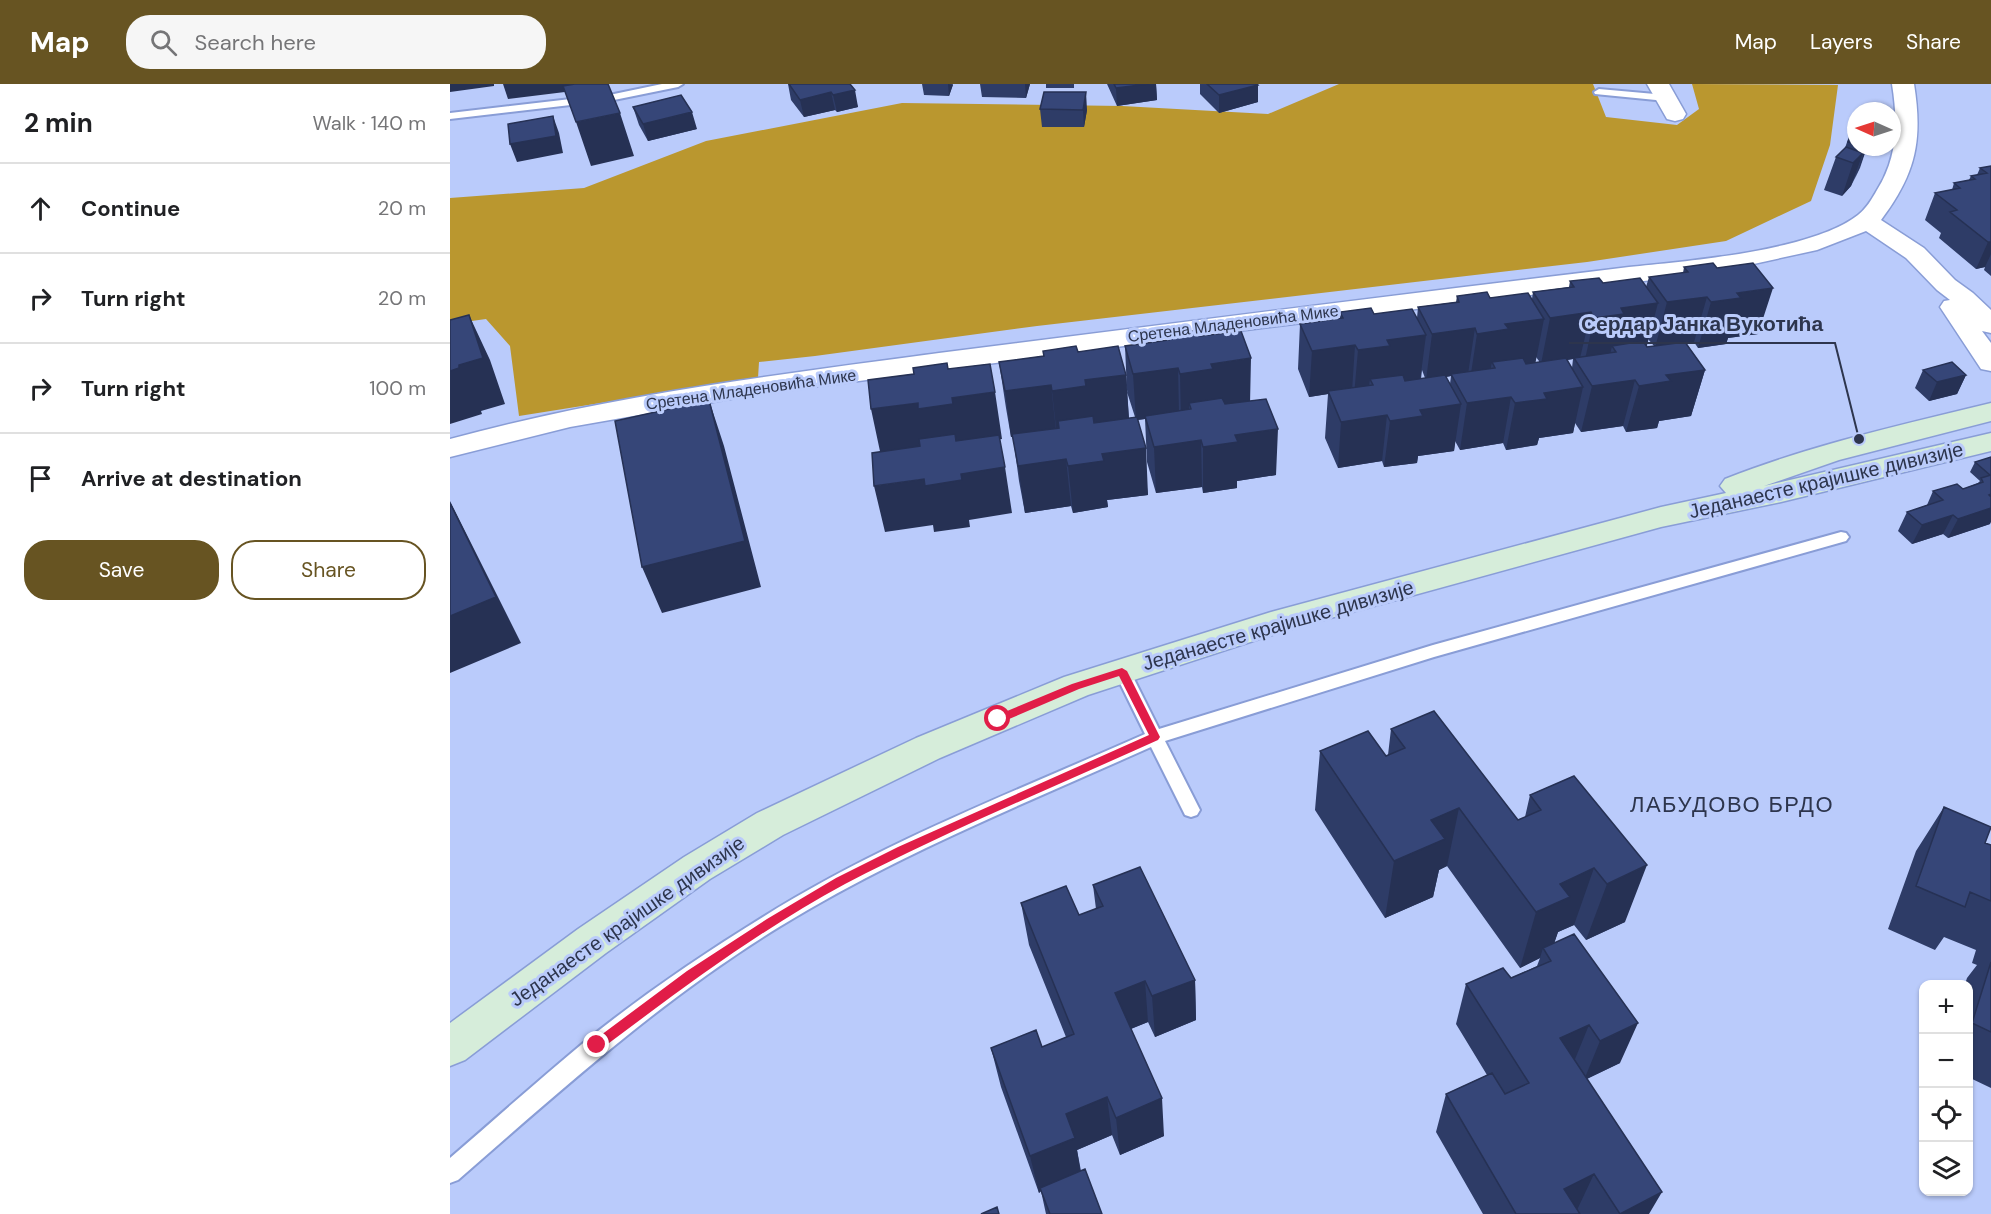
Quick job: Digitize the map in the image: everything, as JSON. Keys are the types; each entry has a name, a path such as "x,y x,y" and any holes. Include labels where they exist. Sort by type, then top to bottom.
{"street":[{"path":"1903,84 1909,129 1906,153 1896,180 1867,221 1915,253 1946,285 1965,297 1991,325"},
{"name":"Сретена Младеновића Мике","path":"450,447 532,426 686,398 1073,343 1724,264 1828,237 1867,221"},
{"path":"1946,285 1951,304 1991,363"},
{"name":"Једанаесте крајишке дивизије","path":"1661,517 1770,471 1848,448 1991,412"},
{"name":"Једанаесте крајишке дивизије","path":"450,1047 697,868 770,824 928,748 1076,686 1281,620 1661,517 1780,492 1991,442"}],"lane":[{"path":"450,116 614,97 678,84"},
{"path":"1599,92 1666,99"},
{"path":"450,1172 597,1045 691,975 771,922 840,882 902,851 1155,737 1432,651 1840,537"},
{"path":"1122,671 1191,810"}],"shaded area":[{"path":"1339,84 1593,84 1606,117 1677,125 1699,109 1692,84 1838,85 1830,145 1811,201 1726,241 1587,262 1037,326 759,362 758,378 519,416 510,346 486,319 450,324 450,198 584,188 706,141 902,103 1122,106 1268,114"}],"building":[{"path":"608,84 620,113 576,122 563,86"},
{"path":"789,84 850,84 855,90 833,95 831,92 800,100"},
{"path":"1114,84 1148,84 1116,88"},
{"path":"1207,84 1257,84 1258,85 1219,95"},
{"path":"1044,92 1086,92 1083,110 1040,109"},
{"path":"681,95 692,112 643,124 633,107"},
{"path":"553,116 556,136 510,144 508,124"},
{"path":"1846,147 1847,156 1860,156 1853,163 1836,157"},
{"path":"1991,166 1991,242 1988,242 1950,212 1957,210 1935,193 1960,188 1954,183 1975,179 1971,176 1987,173 1980,168"},
{"path":"1713,263 1717,268 1753,263 1773,288 1737,293 1741,298 1711,302 1707,297 1667,302 1649,277 1688,272 1684,267"},
{"path":"1599,278 1603,283 1640,278 1658,303 1621,308 1624,314 1594,318 1591,312 1550,318 1533,292 1574,287 1570,281"},
{"path":"1487,292 1490,298 1528,293 1544,319 1505,324 1509,329 1477,334 1475,328 1432,334 1418,307 1459,302 1457,296"},
{"path":"1371,308 1374,314 1412,309 1426,335 1387,340 1390,346 1358,350 1355,345 1312,351 1300,324 1343,318 1340,312"},
{"path":"469,315 483,358 459,365 459,368 450,371 450,320"},
{"path":"1199,330 1201,336 1241,331 1251,358 1211,364 1213,369 1180,374 1178,368 1133,374 1125,346 1169,340 1167,335"},
{"path":"1643,341 1647,347 1685,342 1705,370 1666,375 1671,381 1639,386 1635,380 1592,386 1574,358 1616,352 1612,346"},
{"path":"1076,346 1078,352 1118,346 1126,375 1085,380 1086,386 1052,391 1051,385 1005,391 999,362 1044,356 1043,351"},
{"path":"1523,358 1526,364 1566,358 1583,387 1544,393 1547,399 1515,403 1511,397 1467,403 1451,374 1495,368 1492,362"},
{"path":"1952,362 1966,375 1937,382 1923,370"},
{"path":"947,363 948,369 990,364 995,392 952,398 953,404 918,409 918,403 871,409 868,380 914,374 913,368"},
{"path":"1403,375 1405,381 1445,375 1461,404 1420,410 1423,416 1390,421 1387,415 1341,422 1328,391 1373,385 1370,379"},
{"path":"1222,398 1225,404 1266,399 1278,429 1235,435 1238,442 1203,447 1201,440 1154,447 1145,416 1191,409 1189,403"},
{"path":"709,400 745,541 642,567 615,421"},
{"path":"1093,416 1094,423 1137,417 1146,448 1102,454 1104,461 1068,466 1066,459 1018,466 1012,434 1059,428 1058,421"},
{"path":"955,434 956,441 999,435 1005,467 961,474 962,480 925,486 924,479 874,486 872,453 920,446 919,439"},
{"path":"1991,457 1991,475 1990,475 1975,462"},
{"path":"1991,475 1991,494 1989,495 1991,508 1958,519 1953,515 1922,525 1907,512 1943,500 1933,491 1957,484 1963,489 1983,482 1981,478"},
{"path":"450,503 496,597 450,616"},
{"path":"1434,711 1518,820 1541,810 1530,795 1574,776 1647,865 1607,884 1594,868 1560,884 1570,897 1536,912 1459,808 1431,820 1445,839 1394,861 1320,751 1368,731 1386,756 1405,748 1391,729"},
{"path":"1944,807 1991,827 1985,843 1991,845 1991,901 1970,892 1965,907 1916,886"},
{"path":"1140,867 1195,980 1152,996 1145,981 1115,993 1162,1098 1116,1118 1107,1097 1066,1114 1075,1138 1030,1156 991,1048 1036,1030 1042,1047 1074,1034 1021,903 1066,886 1079,915 1103,906 1093,885"},
{"path":"1574,934 1638,1023 1600,1041 1589,1025 1560,1038 1662,1192 1620,1214 1594,1174 1564,1189 1580,1214 1516,1214 1446,1094 1492,1073 1505,1094 1529,1083 1466,984 1503,968 1511,978 1551,961 1543,948"},
{"path":"1991,962 1991,1032 1973,1023"},
{"path":"1085,1169 1102,1214 1050,1214 1040,1188"},
{"path":"997,1207 999,1214 981,1214"}],"place":[{"name":"Сердар Јанка Вукотића","path":"1859,439"}],"district":[{"name":"ЛАБУДОВО БРДО","path":"1732,804"}],"route":[{"path":"597,1045 691,975 771,922 840,882 902,851 1155,737 1122,671 1076,686 998,719"}]}
